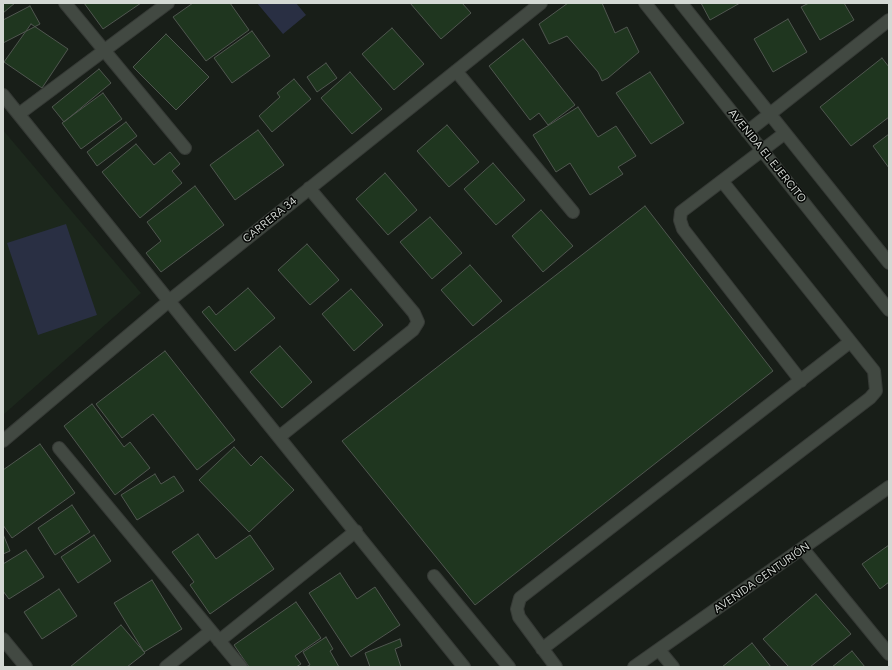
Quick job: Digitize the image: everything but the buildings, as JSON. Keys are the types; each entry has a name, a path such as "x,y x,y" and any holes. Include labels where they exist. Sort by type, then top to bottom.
{"street":[{"path":"65,3 185,148"},
{"path":"18,114 168,3"},
{"name":"CARRERA 34","path":"3,441 169,301 540,3"},
{"name":"AVENIDA EL EJERCITO","path":"645,3 889,310"},
{"path":"681,3 889,263"},
{"path":"747,132 889,20"},
{"path":"456,71 573,212"},
{"path":"3,95 356,531 464,667"},
{"path":"785,133 681,212 680,220 683,229 801,381"},
{"path":"542,649 870,398 876,391 874,371 722,181"},
{"path":"279,436 413,330 418,322 414,313 309,188"},
{"path":"556,667 518,617 517,608 520,598 850,342"},
{"path":"59,448 241,667"},
{"name":"AVENIDA CENTURIÓN","path":"634,667 889,487"},
{"path":"219,641 356,531"},
{"path":"803,548 889,654"},
{"path":"434,576 508,667"},
{"path":"166,667 211,631"},
{"path":"3,639 26,667"},
{"path":"659,650 672,667"}],"shaded area":[{"path":"257,3 296,3 306,15 283,34"},
{"path":"3,130 141,293 3,415"},
{"path":"66,224 97,315 38,335 7,243"}]}
